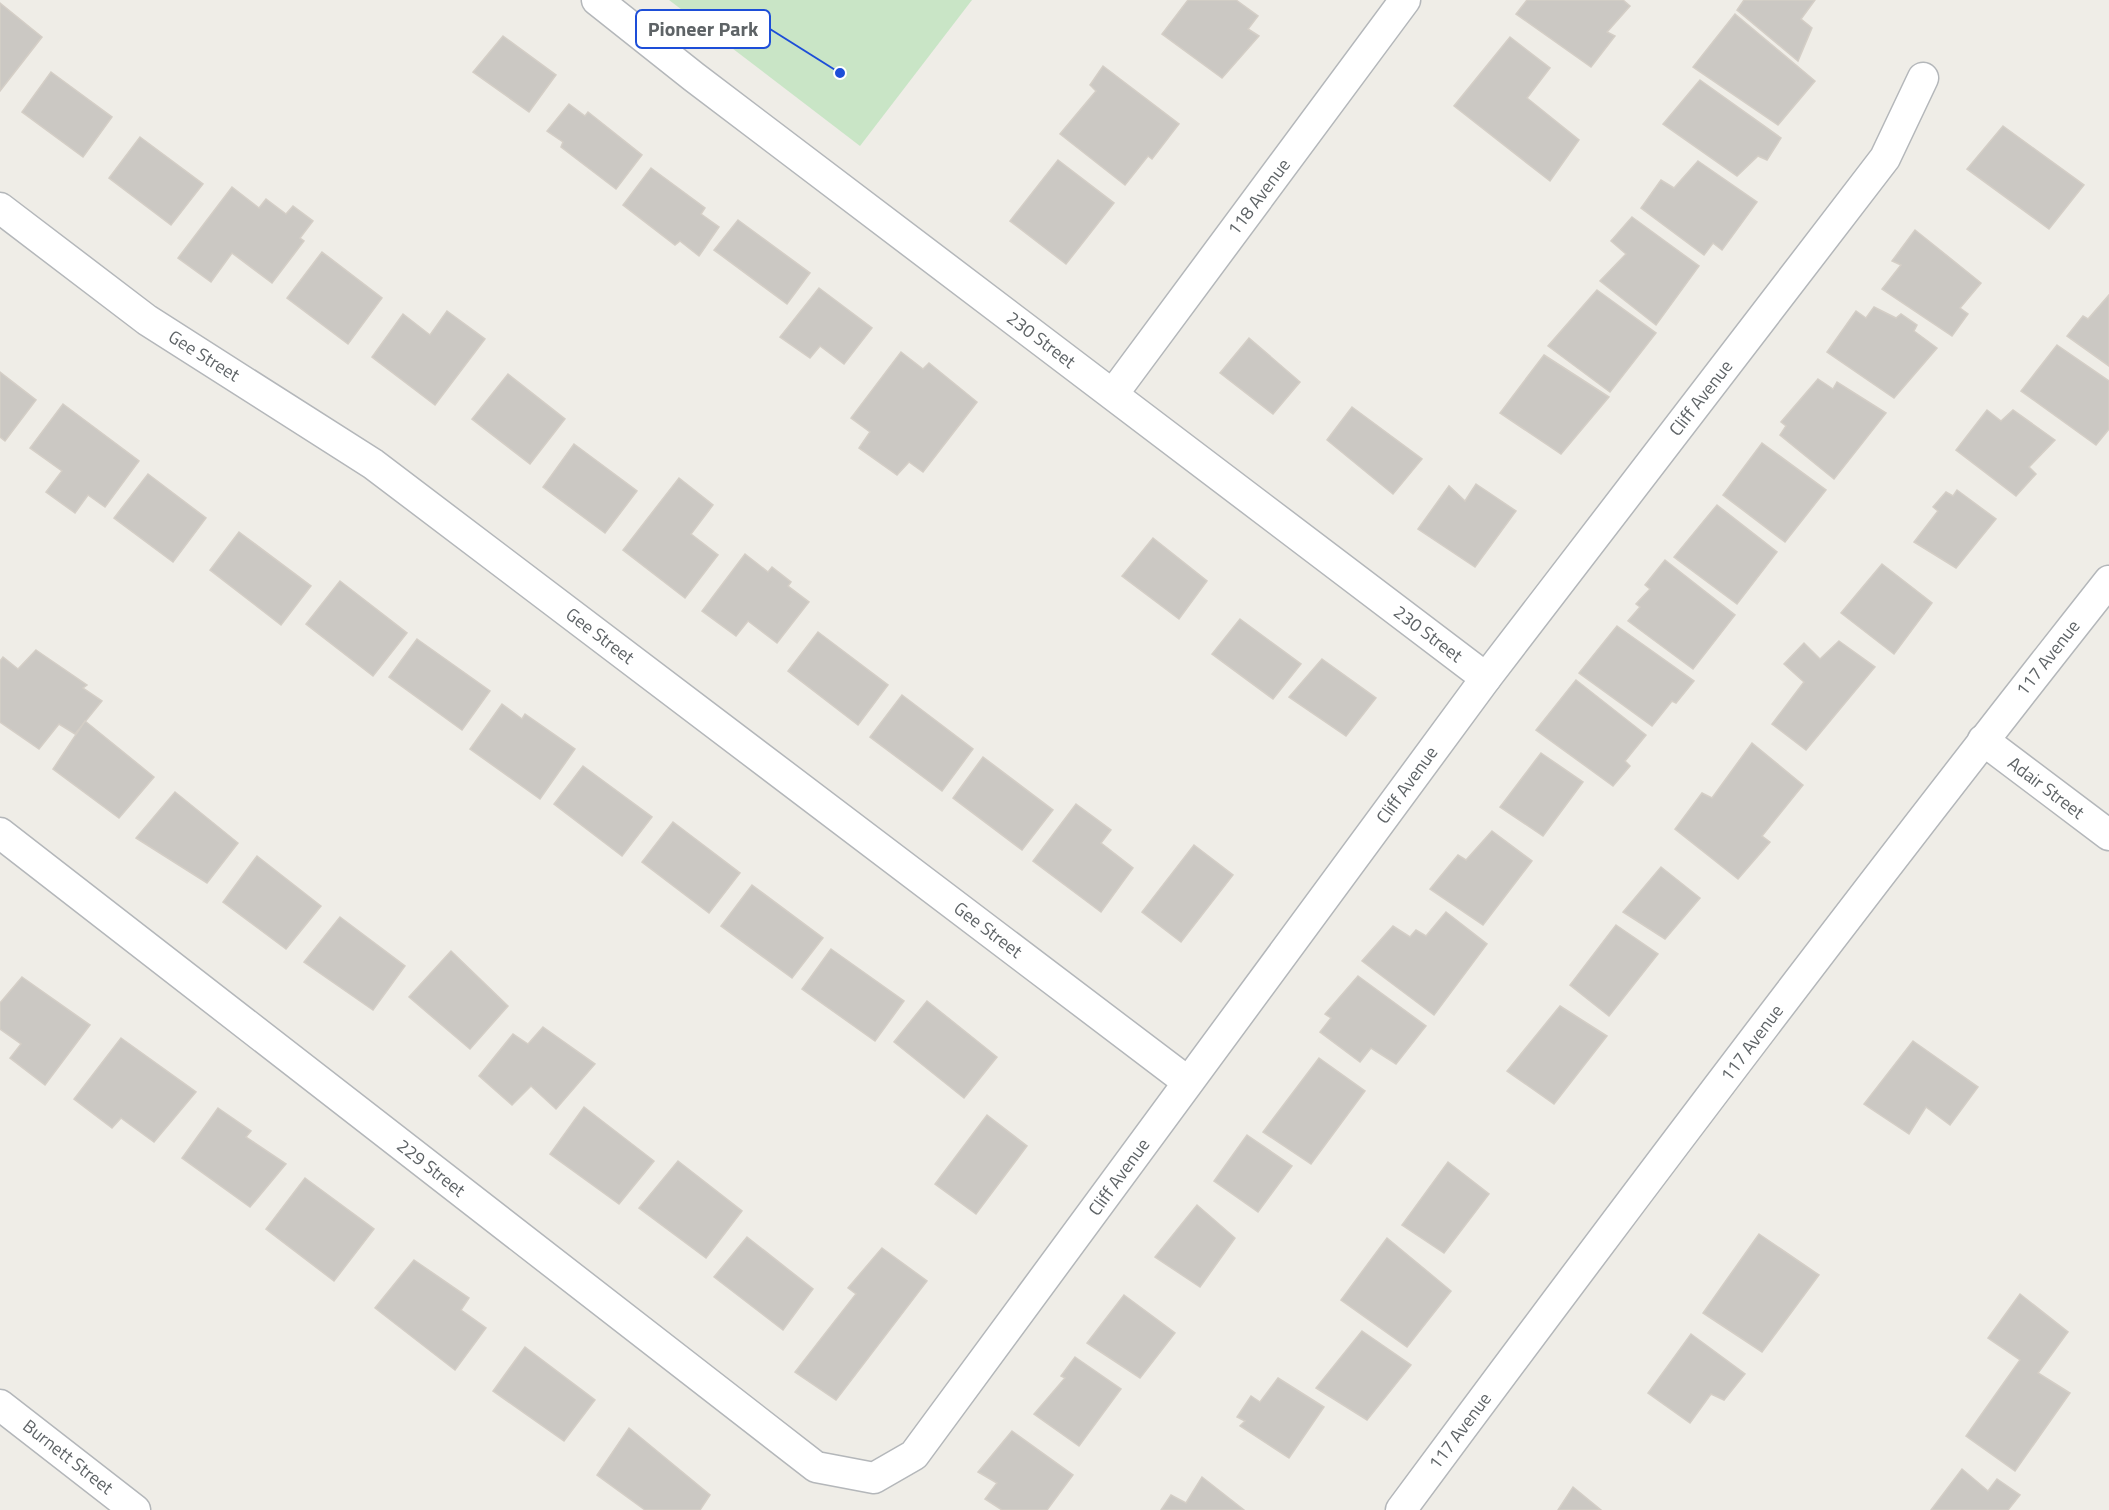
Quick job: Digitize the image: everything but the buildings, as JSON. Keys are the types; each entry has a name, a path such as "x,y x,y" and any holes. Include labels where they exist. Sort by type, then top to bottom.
{"street":[{"name":"230 Street","path":"597,0 694,77 1486,678"},
{"name":"118 Avenue","path":"1113,394 1406,0"},
{"name":"Cliff Avenue","path":"874,1478 914,1455 1486,678 1885,158 1923,78"},
{"name":"Gee Street","path":"0,208 147,320 373,464 1188,1082"},
{"name":"117 Avenue","path":"1401,1510 1559,1297 1983,740 2109,581"},
{"name":"Adair Street","path":"1983,740 2109,835"},
{"name":"229 Street","path":"0,833 816,1467 874,1478"},
{"name":"Burnett Street","path":"0,1405 135,1510"}],"green space":[{"path":"669,0 972,0 860,146"}],"place":[{"name":"Pioneer Park","path":"840,73"}]}
